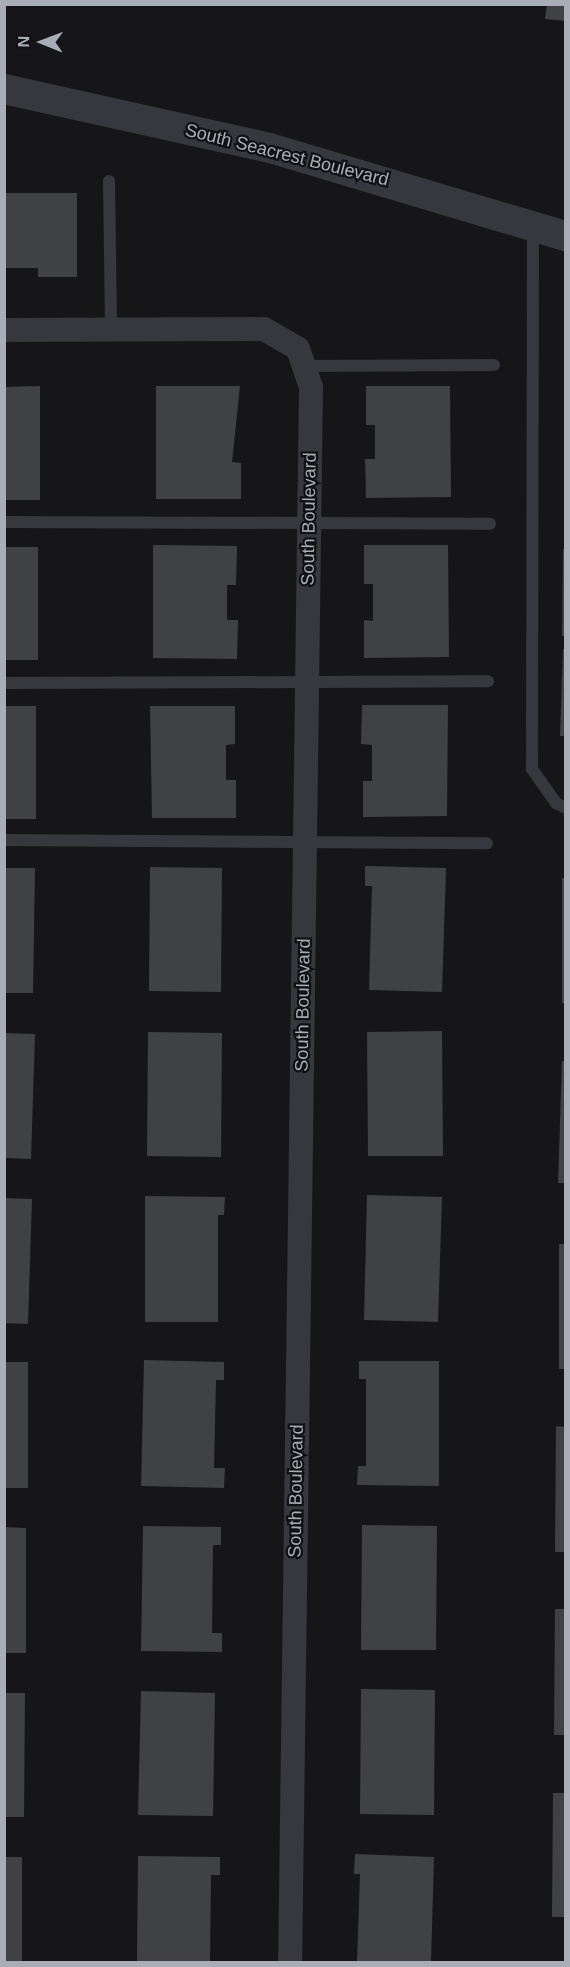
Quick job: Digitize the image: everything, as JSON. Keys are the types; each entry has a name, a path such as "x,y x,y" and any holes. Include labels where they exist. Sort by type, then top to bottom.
{"street":[{"name":"South Seacrest Boulevard","path":"4,89 270,148 533,225 566,237"},
{"path":"4,330 264,329 298,349 307,366"},
{"name":"South Boulevard","path":"290,1962 309,524 307,366"}],"lane":[{"path":"110,181 111,330"},
{"path":"533,225 532,769 541,787 566,808"},
{"path":"307,366 494,365"},
{"path":"4,522 490,524"},
{"path":"4,683 488,681"},
{"path":"4,840 305,838 487,843"}],"building":[{"path":"547,4 566,4 566,21 545,19"},
{"path":"4,193 77,193 77,277 38,277 38,268 4,268"},
{"path":"40,386 40,500 4,500 4,387"},
{"path":"156,386 240,386 232,462 241,463 241,499 156,499"},
{"path":"366,386 450,386 451,497 366,498 365,459 375,459 375,425 366,425"},
{"path":"153,545 237,546 236,585 227,585 227,620 238,620 237,659 153,658"},
{"path":"364,545 448,545 449,657 364,658 364,620 373,621 373,584 364,584"},
{"path":"4,547 38,547 38,660 4,660"},
{"path":"563,549 566,549 566,636 562,636"},
{"path":"563,649 566,649 566,736 560,736"},
{"path":"362,705 448,705 447,816 363,817 363,781 372,781 372,745 361,744"},
{"path":"4,706 36,706 36,819 4,819"},
{"path":"150,706 235,706 235,744 226,745 226,780 236,780 236,818 152,818"},
{"path":"365,866 446,868 442,992 369,990 372,886 365,886"},
{"path":"150,867 222,868 221,992 149,991"},
{"path":"4,868 35,868 33,993 4,993"},
{"path":"562,878 566,878 566,1003 562,1003"},
{"path":"442,1031 443,1156 368,1156 367,1032"},
{"path":"148,1032 222,1033 221,1157 147,1156"},
{"path":"4,1033 35,1034 31,1159 4,1158"},
{"path":"562,1061 566,1061 566,1183 558,1183"},
{"path":"367,1195 442,1197 438,1322 364,1320"},
{"path":"145,1196 225,1197 224,1215 218,1215 218,1322 145,1322"},
{"path":"4,1198 32,1199 28,1324 4,1323"},
{"path":"559,1244 566,1244 566,1369 559,1369"},
{"path":"144,1360 224,1362 224,1380 216,1380 214,1468 225,1468 224,1488 141,1486"},
{"path":"359,1361 439,1361 439,1486 357,1485 358,1466 366,1466 366,1379 359,1379"},
{"path":"4,1362 28,1362 28,1488 4,1488"},
{"path":"556,1426 566,1427 566,1552 555,1552"},
{"path":"362,1525 437,1526 436,1650 361,1650"},
{"path":"143,1526 221,1527 221,1545 213,1545 212,1633 222,1633 222,1652 141,1651"},
{"path":"4,1527 26,1528 26,1653 4,1653"},
{"path":"555,1609 566,1609 566,1735 554,1735"},
{"path":"361,1689 435,1690 434,1815 360,1814"},
{"path":"141,1691 215,1693 213,1816 138,1815"},
{"path":"4,1693 25,1693 24,1817 4,1817"},
{"path":"553,1793 566,1793 566,1917 552,1917"},
{"path":"355,1854 434,1857 431,1962 357,1962 360,1874 354,1874"},
{"path":"138,1856 220,1857 220,1875 211,1875 210,1962 137,1962"},
{"path":"4,1857 22,1857 22,1962 4,1962"}]}
